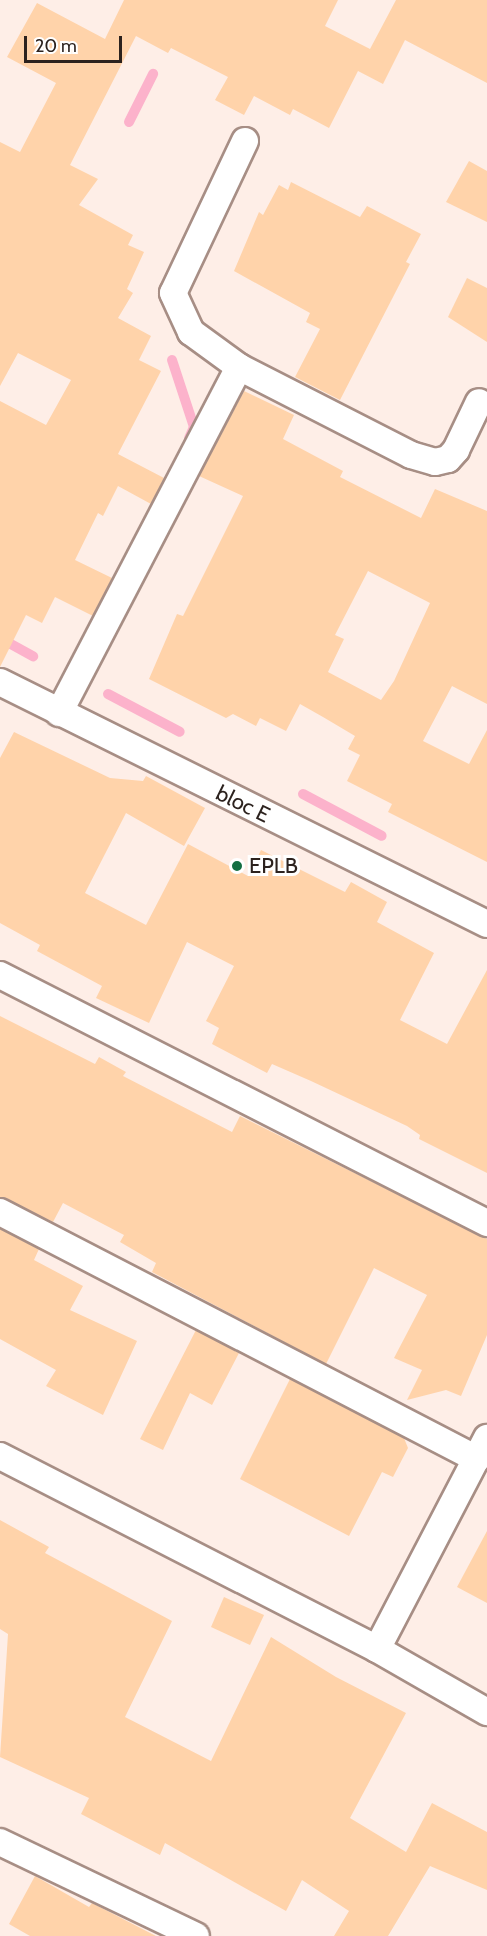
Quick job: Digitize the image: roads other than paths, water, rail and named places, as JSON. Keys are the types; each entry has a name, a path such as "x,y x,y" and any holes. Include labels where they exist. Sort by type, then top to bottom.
{"street":[{"path":"245,141 172,293 191,332 239,367 411,455 435,462 448,459 456,450 479,402"},
{"path":"59,713 239,367"},
{"name":"bloc E","path":"0,682 487,924"},
{"path":"0,975 487,1223"},
{"path":"0,1212 482,1448 377,1649"},
{"path":"0,1456 377,1649 487,1712"},
{"path":"0,1842 196,1936"}],"waterway":[{"path":"129,122 153,74"},
{"path":"172,360 194,427 189,438"},
{"path":"0,638 33,656"},
{"path":"108,694 180,732"},
{"path":"303,794 382,836"}],"place":[{"name":"EPLB","path":"237,866"}]}
